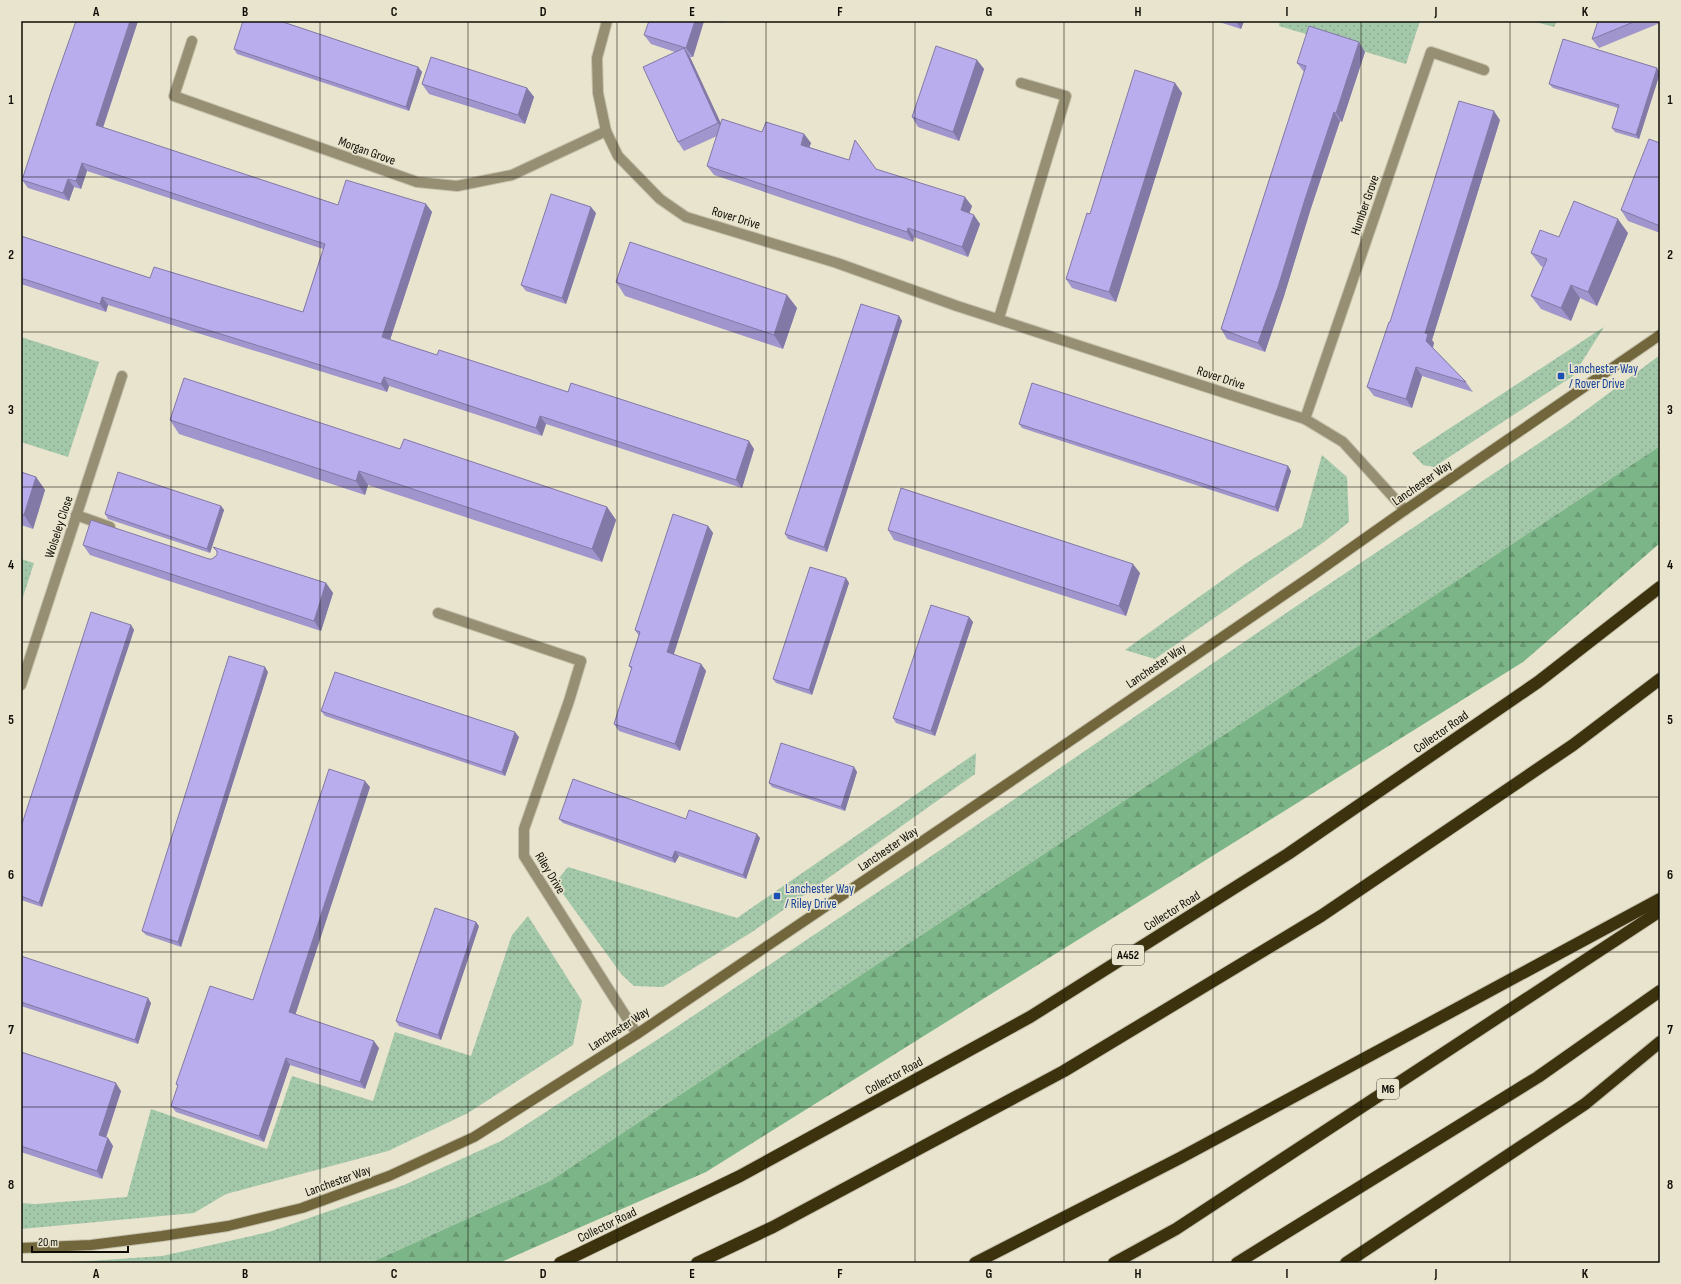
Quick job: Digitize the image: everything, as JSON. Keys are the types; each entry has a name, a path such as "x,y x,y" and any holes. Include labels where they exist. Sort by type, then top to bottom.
{"highway":[{"name":"Collector Road","path":"560,1263 740,1176 1030,1017 1288,854 1538,682 1660,587"},
{"path":"697,1263 773,1227 1064,1071 1314,920 1573,745 1660,679"},
{"path":"975,1263 1180,1158 1660,899"},
{"name":"M6","path":"1114,1263 1176,1229 1660,911"},
{"path":"1237,1263 1538,1077 1660,991"},
{"path":"1346,1263 1585,1104 1660,1042"}],"street":[{"name":"Rover Drive","path":"607,21 597,58 598,94 606,132 618,156 660,199 686,217 837,263 958,306 999,318 1306,419 1344,442 1405,510"},
{"name":"Morgan Grove","path":"192,41 174,96 417,182 457,186 512,175 606,132"},
{"name":"Humber Grove","path":"1306,419 1431,52 1484,70"},
{"path":"999,318 1066,96 1021,83"},
{"name":"Lanchester Way","path":"21,1248 91,1245 162,1236 228,1226 302,1208 390,1176 474,1137 637,1034 1307,580 1405,510 1660,335"},
{"name":"Wolseley Close","path":"21,685 122,376"},
{"path":"76,515 116,529"},
{"name":"Riley Drive","path":"438,613 581,661 564,715 524,829 524,856 637,1034"}],"green space":[{"path":"1280,21 1420,21 1406,64 1279,26"},
{"path":"1532,21 1557,21 1554,27"},
{"path":"1604,327 1573,376 1434,467 1423,465 1412,453"},
{"path":"21,337 99,362 68,457 21,442"},
{"path":"1660,355 1660,446 550,1181 370,1263 61,1263 162,1256 269,1232 404,1185 501,1141 666,1034 927,859 1295,607 1566,425"},
{"path":"1660,446 1660,543 1523,662 706,1172 499,1263 370,1263 550,1181"},
{"path":"1322,455 1347,477 1349,522 1324,542 1155,659 1125,650 1245,564 1302,527"},
{"path":"21,559 34,563 21,603"},
{"path":"976,753 975,774 752,932 663,987 634,986 622,975 555,883 568,867 737,918"},
{"path":"528,916 582,1001 573,1045 468,1113 388,1151 226,1194 194,1213 21,1229 21,1203 35,1204 127,1197 151,1109 267,1149 292,1076 373,1101 395,1032 471,1056 512,935"}],"building":[{"path":"76,21 130,21 96,125 338,205 346,180 426,204 382,337 437,355 439,350 568,392 571,383 749,441 736,480 540,416 536,428 384,377 381,384 102,297 100,304 21,278 21,236 150,278 154,267 303,312 325,244 82,163 76,181 68,179 63,193 22,180"},
{"path":"243,21 280,21 418,67 406,107 234,49"},
{"path":"649,21 695,21 686,48 644,35"},
{"path":"1598,21 1636,21 1592,39"},
{"path":"1309,26 1359,42 1336,113 1334,112 1278,287 1258,343 1221,329 1306,66 1297,63"},
{"path":"1563,39 1657,68 1636,135 1612,128 1619,105 1549,84"},
{"path":"936,46 977,60 953,132 912,117"},
{"path":"684,48 718,123 678,142 643,67"},
{"path":"431,57 527,88 518,115 422,84"},
{"path":"1135,70 1175,83 1109,292 1066,279 1087,213 1090,214"},
{"path":"1459,101 1494,111 1425,333 1428,334 1426,341 1466,382 1416,367 1406,399 1367,387 1390,322"},
{"path":"722,119 762,132 766,122 804,134 801,145 849,160 855,140 876,169 965,197 961,210 974,215 962,247 908,228 907,232 707,166"},
{"path":"1649,139 1660,143 1660,226 1621,210"},
{"path":"551,194 591,207 562,298 521,285"},
{"path":"1574,201 1618,219 1588,292 1571,285 1561,308 1531,296 1547,259 1531,253 1540,230 1559,237"},
{"path":"630,242 787,295 774,335 616,282"},
{"path":"861,304 899,316 824,547 785,534"},
{"path":"184,378 400,449 404,439 607,507 592,549 359,471 356,481 170,420"},
{"path":"1032,383 1288,466 1275,507 1019,424"},
{"path":"21,472 36,477 24,515 21,514"},
{"path":"118,472 221,506 207,549 105,514"},
{"path":"901,488 1133,564 1119,606 888,530"},
{"path":"673,514 708,526 667,652 701,664 675,744 614,724 632,667 629,666 640,632 635,630"},
{"path":"91,520 209,559 212,559 217,555 217,551 213,547 326,583 314,621 83,545"},
{"path":"810,567 846,578 809,690 773,679"},
{"path":"931,605 969,617 931,731 893,718"},
{"path":"91,612 131,625 39,903 21,896 21,827"},
{"path":"229,656 265,667 178,942 142,931"},
{"path":"335,672 515,732 502,772 321,711"},
{"path":"781,743 854,767 841,807 769,783"},
{"path":"329,769 365,781 289,1012 374,1041 360,1082 286,1058 259,1136 171,1106 178,1085 176,1084 210,986 253,1000"},
{"path":"573,779 686,819 689,810 757,834 743,875 675,851 672,858 559,819"},
{"path":"435,908 476,922 438,1035 396,1021"},
{"path":"21,956 148,998 135,1040 21,1002"},
{"path":"21,1052 116,1083 99,1135 108,1138 97,1171 21,1146"}],"place":[{"name":"Lanchester Way / Rover Drive","path":"1561,376"},
{"name":"Lanchester Way / Riley Drive","path":"777,896"}]}
